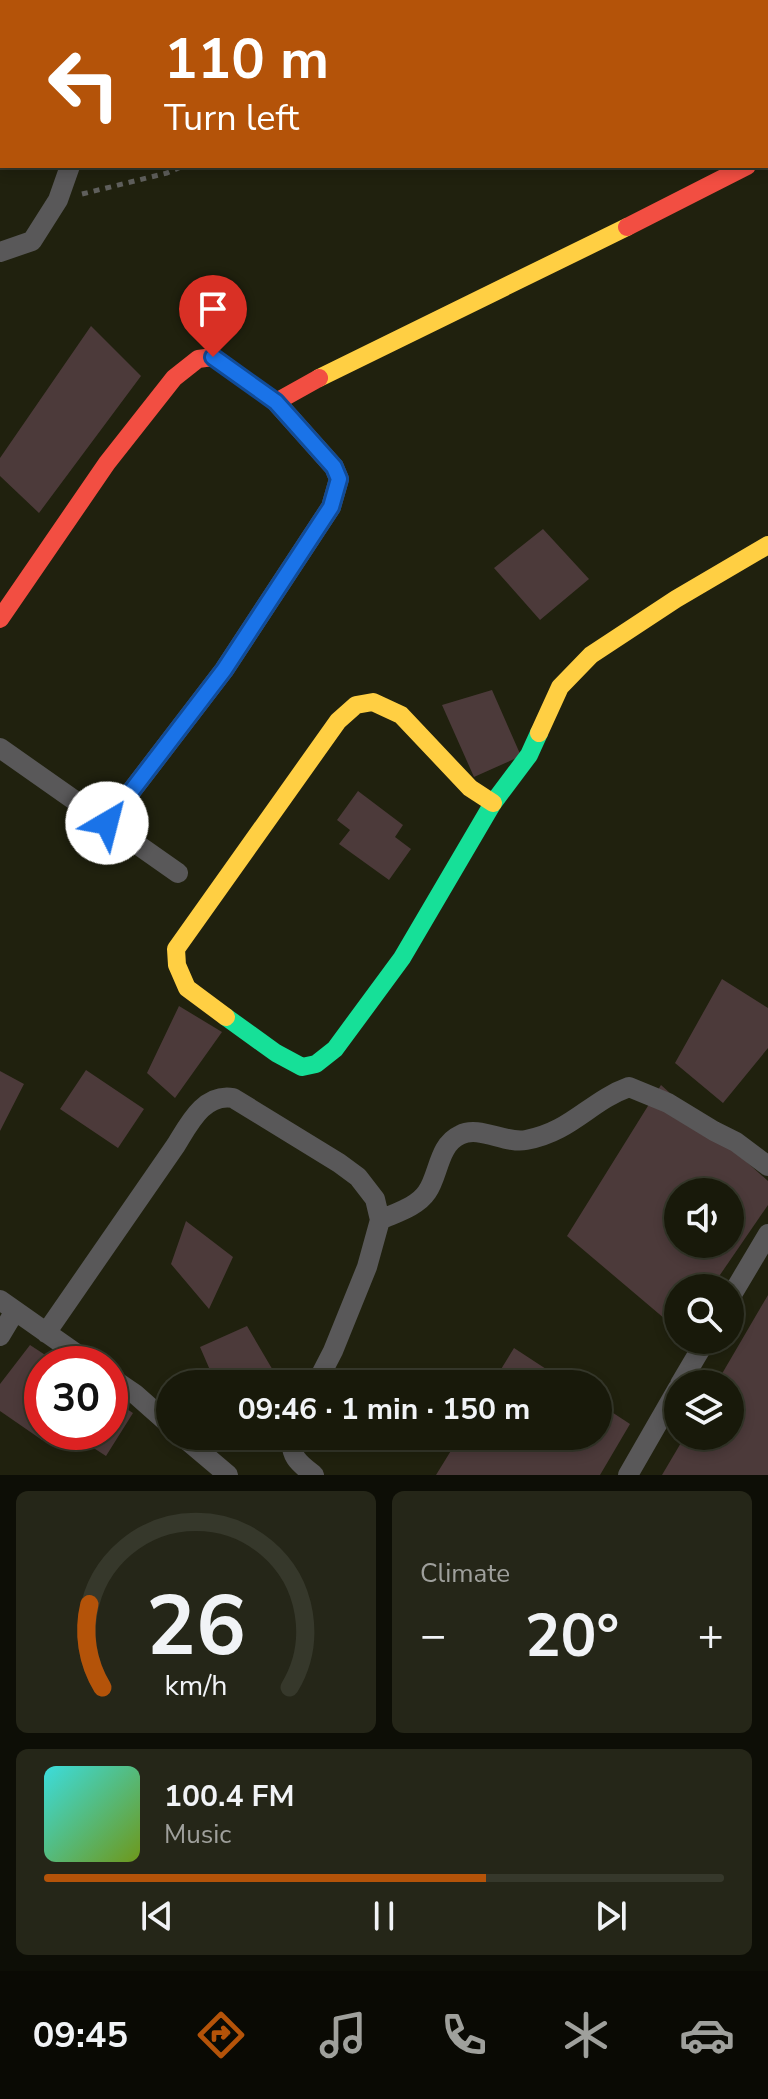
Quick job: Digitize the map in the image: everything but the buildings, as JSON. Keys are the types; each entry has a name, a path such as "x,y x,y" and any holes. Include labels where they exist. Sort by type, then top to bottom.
{"street":[{"path":"0,252 32,241 58,200 69,168"},
{"path":"276,402 340,366 587,248 743,168"},
{"path":"0,619 107,463 174,378 198,359 213,357 276,402 334,467 339,479 331,507 224,670 107,823"},
{"path":"493,803 470,788 401,715 373,702 356,705 338,721 176,949 177,965 187,988 276,1053 302,1067 316,1064 335,1049 402,958 493,803 529,755 560,687 591,655 676,599 768,545"},
{"path":"0,748 178,873"},
{"path":"380,1220 409,1207 426,1194 448,1143 461,1134 523,1141 562,1129 610,1094 629,1087 668,1103 736,1142 768,1166"},
{"path":"46,1333 196,1113 216,1098 233,1098 339,1163 358,1177 375,1199 380,1220 367,1267 323,1370"},
{"path":"744,1274 768,1233"},
{"path":"0,1336 7,1306 65,1346"},
{"path":"128,1389 156,1413"},
{"path":"628,1475 664,1412"},
{"path":"199,1450 228,1475"},
{"path":"292,1450 296,1461 314,1475"}],"path":[{"path":"58,200 178,168"}],"traffic: fast":[{"path":"226,1017 276,1053 302,1067 316,1064 335,1049 402,958 493,803 529,755 539,733"}],"traffic: slow":[{"path":"319,378 627,227"},
{"path":"539,733 560,687 591,655 676,599 768,545"},
{"path":"226,1017 187,988 177,965 176,949 338,721 356,705 373,702 401,715 470,788 493,803"}],"traffic: jam":[{"path":"627,227 743,168"},
{"path":"0,619 107,463 174,378 198,359 213,357 276,402 319,378"}],"route":[{"path":"107,823 224,670 331,507 339,479 334,467 276,402 213,357"}]}
